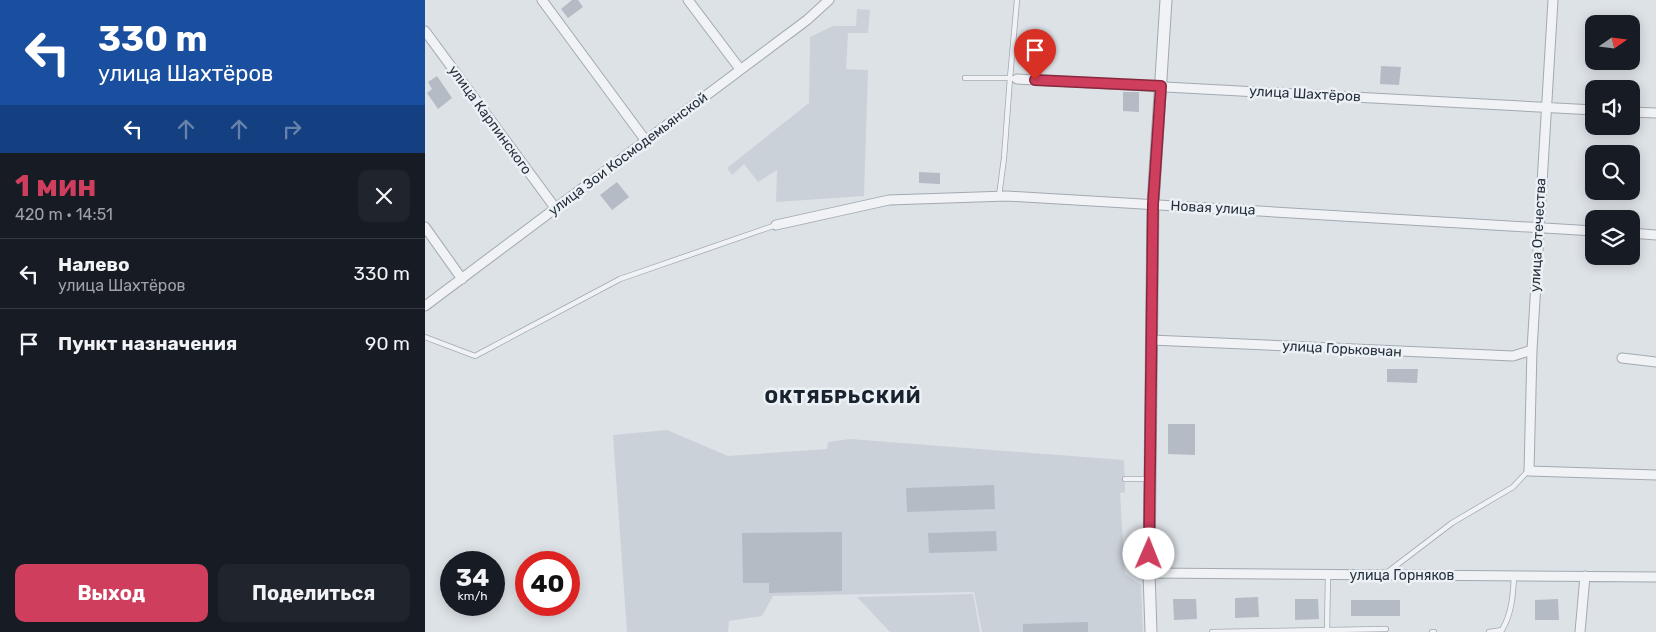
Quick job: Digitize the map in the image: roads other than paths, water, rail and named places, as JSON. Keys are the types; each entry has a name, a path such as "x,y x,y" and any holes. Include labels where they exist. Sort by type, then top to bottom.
{"street":[{"path":"541,0 646,140"},
{"path":"688,0 740,69"},
{"name":"улица Зои Космодемьянской","path":"425,306 807,20 829,0"},
{"path":"1151,632 1149,573 1153,204 1166,0"},
{"name":"улица Отечества","path":"1529,471 1532,350 1553,0"},
{"name":"улица Карпинского","path":"425,31 556,209"},
{"name":"улица Шахтёров","path":"1013,79 1585,109"},
{"path":"1640,112 1656,113"},
{"name":"Новая улица","path":"775,225 889,200 999,196 1585,230"},
{"path":"425,228 462,279"},
{"path":"1640,234 1656,235"},
{"name":"улица Горьковчан","path":"1151,340 1513,356 1532,350"},
{"path":"1622,358 1656,362"},
{"path":"1529,471 1656,475"},
{"name":"улица Горняков","path":"1149,573 1656,577"},
{"path":"1580,632 1585,576"}],"lane":[{"path":"999,196 1013,79 1017,0"},
{"path":"965,78 1013,79"},
{"path":"425,337 475,356 621,279 775,225"},
{"path":"1384,575 1452,523 1513,486 1529,471"},
{"path":"1125,479 1150,479"},
{"path":"1327,630 1329,574"},
{"path":"1489,632 1502,630 1508,619 1513,597 1514,576"},
{"path":"1213,632 1386,629"}],"district":[{"name":"ОКТЯБРЬСКИЙ","path":"843,396"}]}
